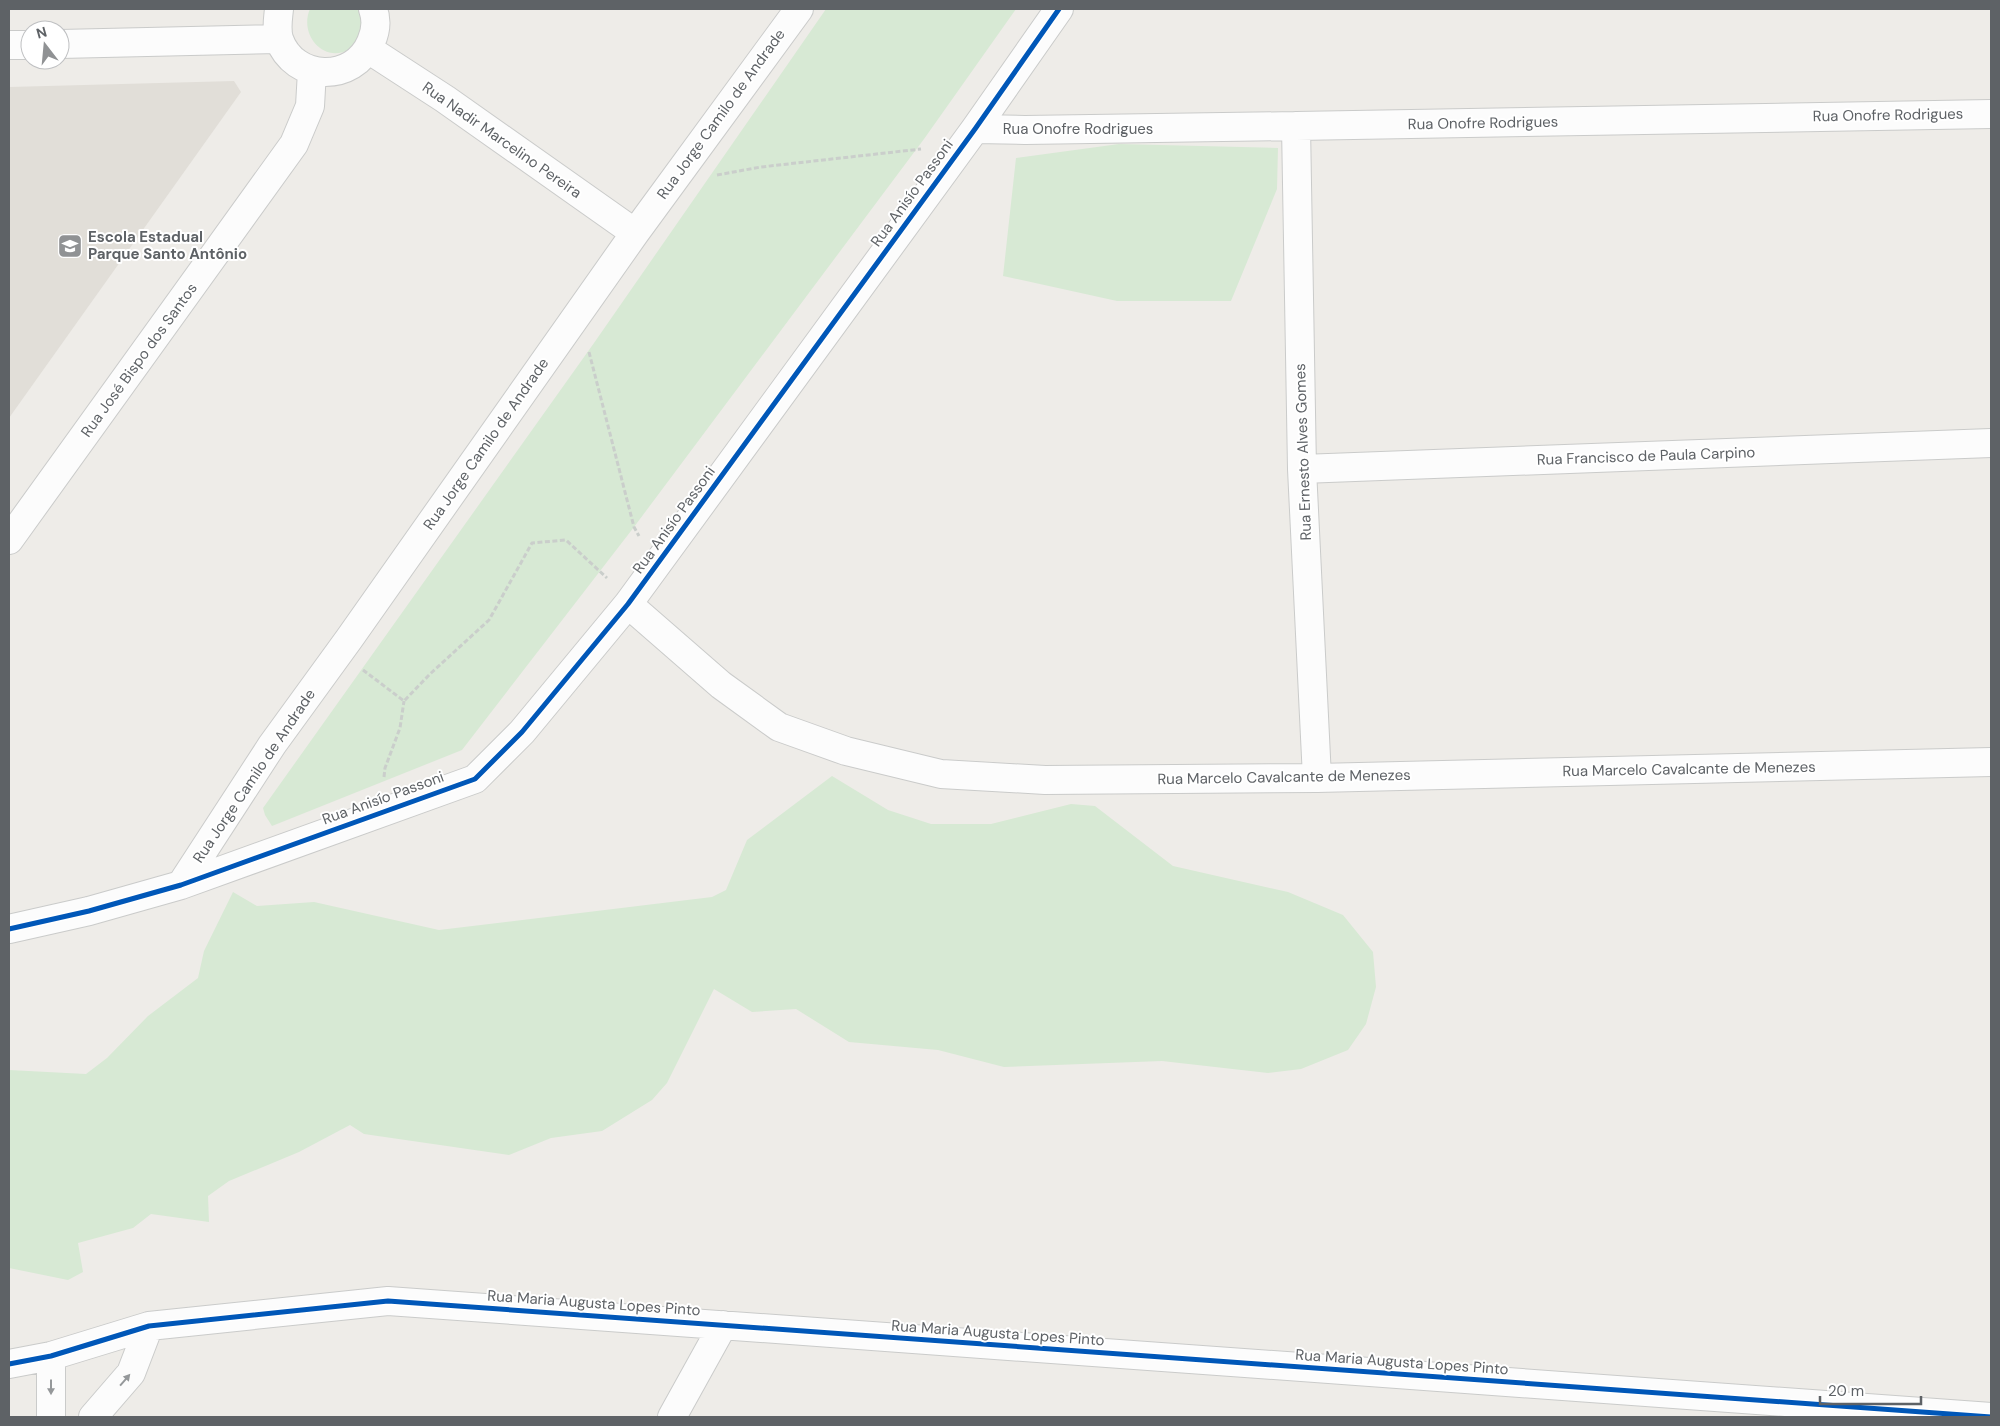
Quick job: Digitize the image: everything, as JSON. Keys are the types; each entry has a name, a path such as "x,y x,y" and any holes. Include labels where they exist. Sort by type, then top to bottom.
{"street":[{"path":"279,9 277,23 279,39 286,52 298,64 312,71 328,73 344,70 358,62 368,50 375,34 376,17 373,9"},
{"name":"Rua Jorge Camilo de Andrade","path":"181,884 272,745 349,639 635,232 799,9"},
{"name":"Rua Anisío Passoni","path":"9,929 89,911 181,884 475,778 522,732 628,604 974,129 1059,9"},
{"path":"70,44 279,39"},
{"name":"Rua Nadir Marcelino Pereira","path":"368,50 445,99 635,232"},
{"name":"Rua José Bispo dos Santos","path":"9,540 294,144 310,106 312,71"},
{"name":"Rua Onofre Rodrigues","path":"974,129 1025,130 1991,114"},
{"name":"Rua Ernesto Alves Gomes","path":"1296,126 1302,469 1317,778"},
{"name":"Rua Francisco de Paula Carpino","path":"1302,469 1991,442"},
{"name":"Rua Marcelo Cavalcante de Menezes","path":"628,604 721,685 779,728 846,751 941,774 1045,780 1317,778 1991,762"},
{"name":"Rua Maria Augusta Lopes Pinto","path":"9,1364 51,1356 149,1326 388,1301 1890,1414 1991,1417"},
{"path":"672,1417 723,1325"},
{"path":"93,1417 132,1373 149,1326"},
{"path":"51,1356 51,1417"}],"path":[{"path":"715,175 761,167 924,148"},
{"path":"587,344 634,527 639,537"},
{"path":"384,784 385,768 400,728 404,701 430,674 489,620 532,543 566,540 607,578"},
{"path":"362,669 404,701"}],"shaded area":[{"name":"Escola Estadual Parque Santo Antônio","path":"234,81 241,92 9,418 9,87"}],"green space":[{"path":"310,9 362,9 366,25 351,48 338,53 330,52 322,49 310,36 307,18"},
{"path":"826,9 1016,9 924,139 634,527 462,750 272,826 263,808 594,343"},
{"path":"1119,144 1278,148 1277,189 1231,301 1117,301 1003,276 1016,158"},
{"path":"832,776 888,810 931,824 991,824 1071,804 1095,806 1173,866 1288,892 1343,915 1373,952 1376,987 1366,1024 1348,1050 1301,1069 1268,1073 1162,1061 1004,1067 938,1050 849,1042 796,1009 752,1012 714,989 667,1083 652,1100 602,1131 551,1138 509,1155 364,1134 350,1125 299,1152 229,1181 208,1196 209,1222 151,1214 133,1228 78,1243 83,1272 68,1280 9,1268 9,1070 86,1074 107,1058 148,1016 198,978 204,951 233,892 257,906 314,902 439,930 712,897 726,890 747,840"}],"cycle path":[{"path":"9,929 89,911 181,885 475,779 522,732 628,604 975,129 1059,9"},
{"path":"9,1364 51,1356 149,1326 388,1301 1991,1417"}],"place":[{"name":"Escola Estadual Parque Santo Antônio","path":"70,246"}]}
